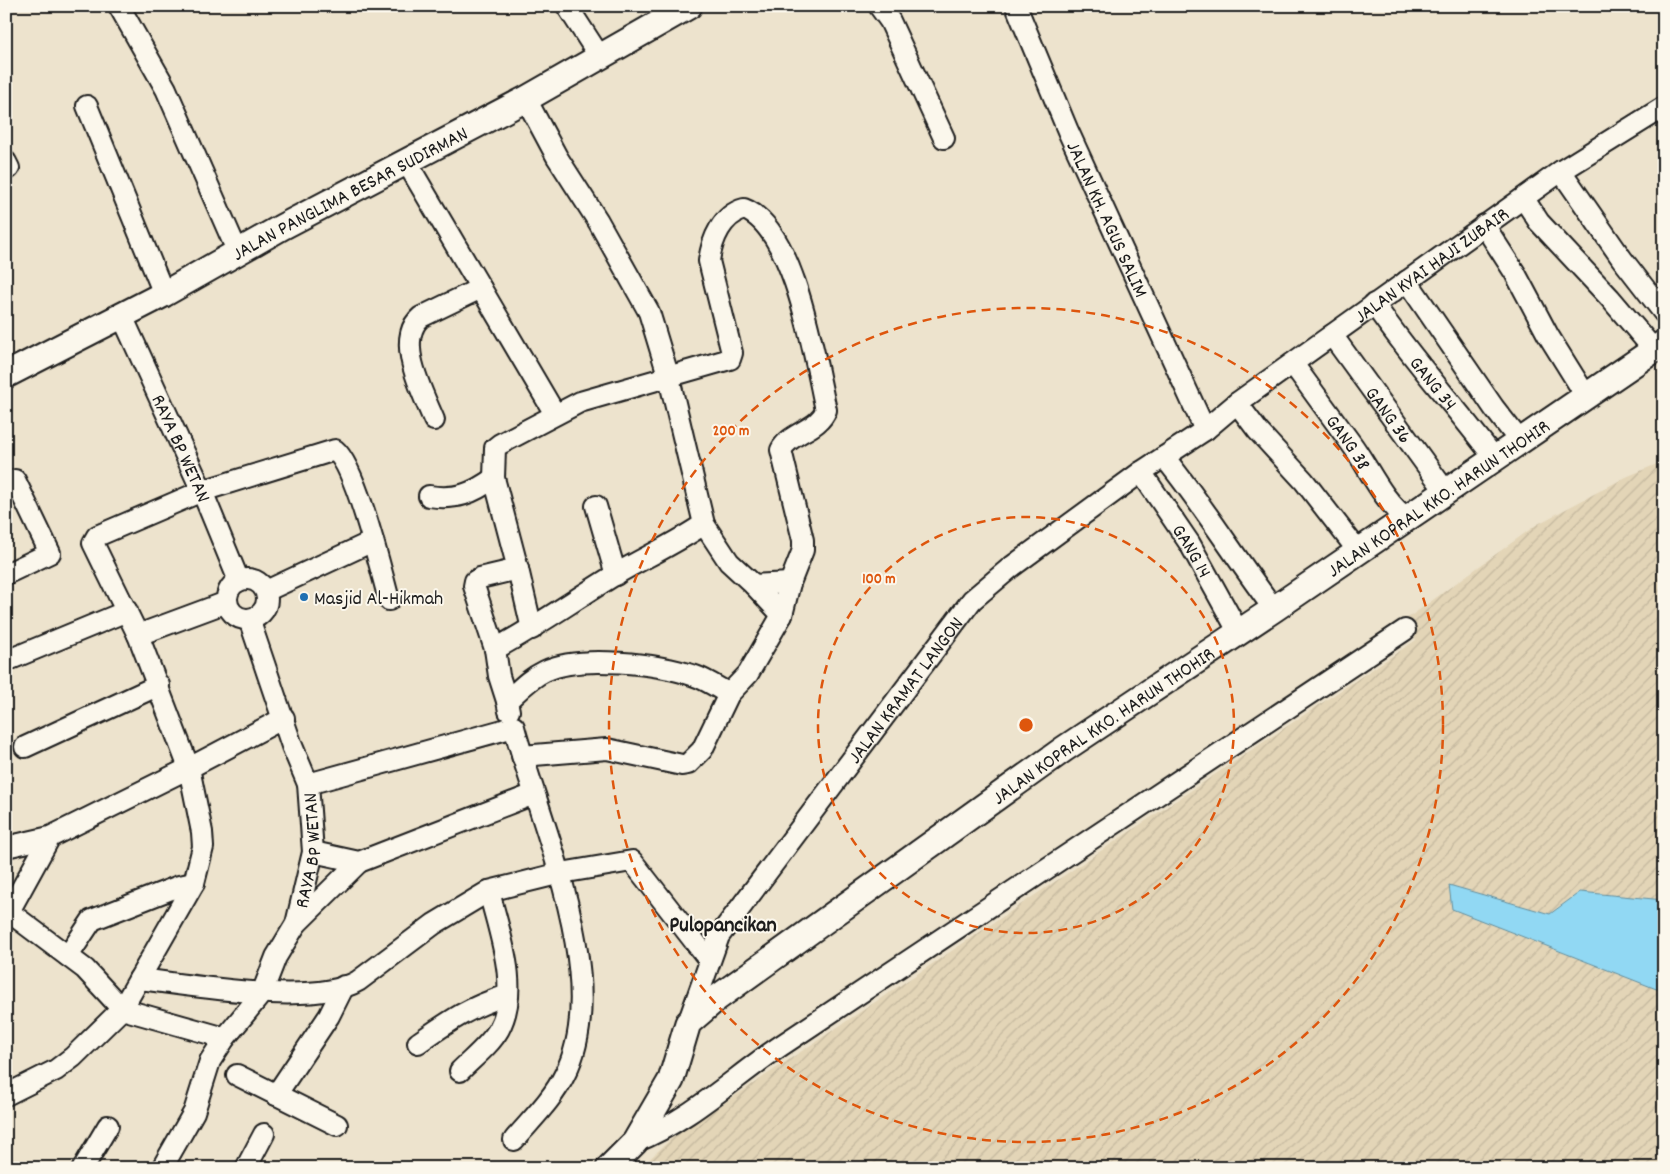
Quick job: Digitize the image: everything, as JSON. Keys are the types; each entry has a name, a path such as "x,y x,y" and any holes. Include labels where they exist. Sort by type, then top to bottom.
{"main road":[{"name":"JALAN PANGLIMA BESAR SUDIRMAN","path":"7,374 164,294 406,161 526,99 689,6"},
{"name":"JALAN KOPRAL KKO. HARUN THOHIR","path":"688,1023 717,998 1064,749 1359,552 1495,459 1519,440 1659,346"},
{"path":"609,1168 636,1142 671,1080 688,1023"}],"street":[{"path":"119,6 166,89 238,253"},
{"path":"567,6 600,57"},
{"path":"879,6 890,21 944,138"},
{"name":"JALAN KH. AGUS SALIM","path":"1016,6 1068,131 1205,430"},
{"path":"526,99 557,157 644,301 670,378 704,524 729,562 782,615"},
{"path":"87,106 164,294"},
{"name":"JALAN KYAI HAJI ZUBAIR","path":"1205,430 1237,403 1561,171 1663,109"},
{"path":"406,161 555,414"},
{"path":"6,162 9,168 6,169"},
{"path":"1561,171 1622,259 1664,313"},
{"path":"1524,199 1539,222 1610,298 1659,346"},
{"path":"522,756 607,749 682,765 688,764 702,750 729,694 748,674 782,615 790,583 803,550 803,540 780,450 786,442 820,419 826,410 807,328 788,263 770,228 750,211 744,209 735,211 720,227 711,246 709,261 732,356 728,360 588,400 555,414 495,448 494,478 532,629"},
{"path":"1484,225 1515,273 1548,335 1586,396"},
{"path":"1407,281 1494,408 1519,440"},
{"path":"434,420 413,370 410,333 414,323 421,317 480,288"},
{"name":"GANG 34","path":"1374,304 1395,336 1457,409 1495,459"},
{"name":"RAYA BP WETAN","path":"122,316 202,491 239,581"},
{"name":"GANG 36","path":"1332,335 1446,492"},
{"name":"GANG 38","path":"1293,364 1350,442 1388,499 1397,511 1408,518"},
{"path":"1237,403 1258,431 1304,481 1359,552"},
{"name":"JALAN KRAMAT LANGON","path":"688,1023 709,960 720,936 972,600 1010,568 1141,472 1205,430"},
{"path":"6,1095 56,1070 73,1058 122,1009 194,884 203,847 202,832 189,768 159,685 127,611 93,544 94,539 202,491 335,450 346,464 373,541 390,600"},
{"path":"1164,457 1206,510 1224,542 1274,609"},
{"name":"GANG 14","path":"1141,472 1190,544 1239,633"},
{"path":"429,496 448,499 470,493 477,491 494,478"},
{"path":"6,485 15,480 50,553 6,574"},
{"path":"596,506 616,575"},
{"path":"495,650 532,629 557,610 679,541 704,524"},
{"path":"266,591 373,541"},
{"path":"514,1140 555,1092 566,1072 577,1039 581,989 580,970 561,873 522,756 499,676 495,650 474,586 475,581 480,578 518,569"},
{"path":"251,580 257,582 266,591 267,604 265,610 249,620 232,613 227,602 230,589 239,581 251,580"},
{"path":"754,585 790,583"},
{"path":"138,636 227,602"},
{"path":"6,661 127,611"},
{"name":"RAYA BP WETAN","path":"162,1168 194,1112 210,1061 224,1038 262,993 276,957 296,924 313,852 308,784 292,746 249,620"},
{"path":"636,1142 653,1135 703,1104 746,1069 1405,630"},
{"path":"507,701 531,678 562,665 614,663 660,666 697,677 729,694"},
{"path":"24,747 159,685"},
{"path":"6,847 50,837 189,768 284,718"},
{"path":"308,784 514,727"},
{"path":"296,924 359,862 534,794"},
{"path":"50,837 8,914 85,969 122,1009 224,1038"},
{"path":"313,852 359,862"},
{"path":"139,979 262,993 296,994 344,986 358,980 434,924 490,891 561,873 632,861 709,960"},
{"path":"68,956 92,920 179,886 194,884"},
{"path":"460,1071 498,1031 506,1015 508,995 505,963 490,891"},
{"path":"276,1095 329,1016 344,986"},
{"path":"418,1044 458,1015 478,1005 508,995"},
{"path":"237,1075 337,1126"},
{"path":"83,1168 108,1126"},
{"path":"251,1166 264,1134"}],"shaded area":[{"path":"1664,461 1664,900 1580,892 1550,914 1449,885 1452,909 1664,992 1664,1168 640,1168 672,1138 1416,640 1408,618 1536,525 1626,477"}],"water":[{"path":"1449,885 1550,914 1580,892 1664,900 1664,992 1452,909"}],"place":[{"name":"Masjid Al-Hikmah","path":"304,597"}],"district":[{"name":"Pulopancikan","path":"723,923"}]}
